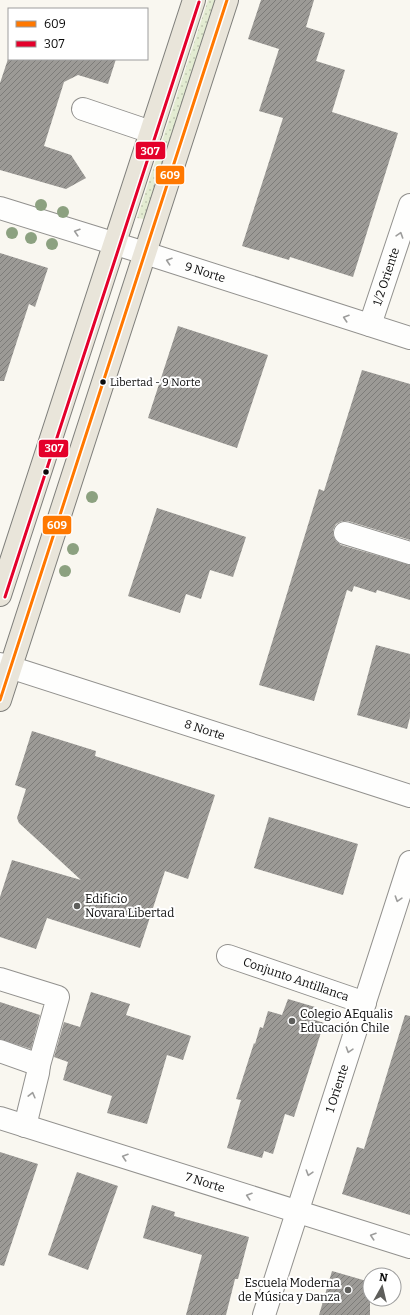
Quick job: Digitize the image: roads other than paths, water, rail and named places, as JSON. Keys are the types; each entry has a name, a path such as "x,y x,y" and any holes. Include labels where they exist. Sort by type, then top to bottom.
{"main road":[{"path":"0,595 194,0"},
{"path":"0,700 5,666 145,253 227,0"}],"street":[{"path":"84,109 151,132"},
{"name":"1/2 Oriente","path":"370,325 410,205"},
{"name":"9 Norte","path":"0,208 410,338"},
{"path":"345,533 410,553"},
{"name":"8 Norte","path":"5,666 410,796"},
{"name":"1 Oriente","path":"264,1315 410,862"},
{"name":"Conjunto Antillanca","path":"228,956 365,1002"},
{"path":"0,979 58,997 39,1064 25,1126"},
{"path":"0,1051 39,1064"},
{"name":"7 Norte","path":"0,1118 410,1247"}],"place":[{"name":"Libertad - 9 Norte","path":"103,382"},
{"name":"Edificio Novara Libertad","path":"77,906"},
{"name":"Colegio AEqualis Educación Chile","path":"292,1021"},
{"name":"Escuela Moderna de Música y Danza","path":"348,1290"}]}
